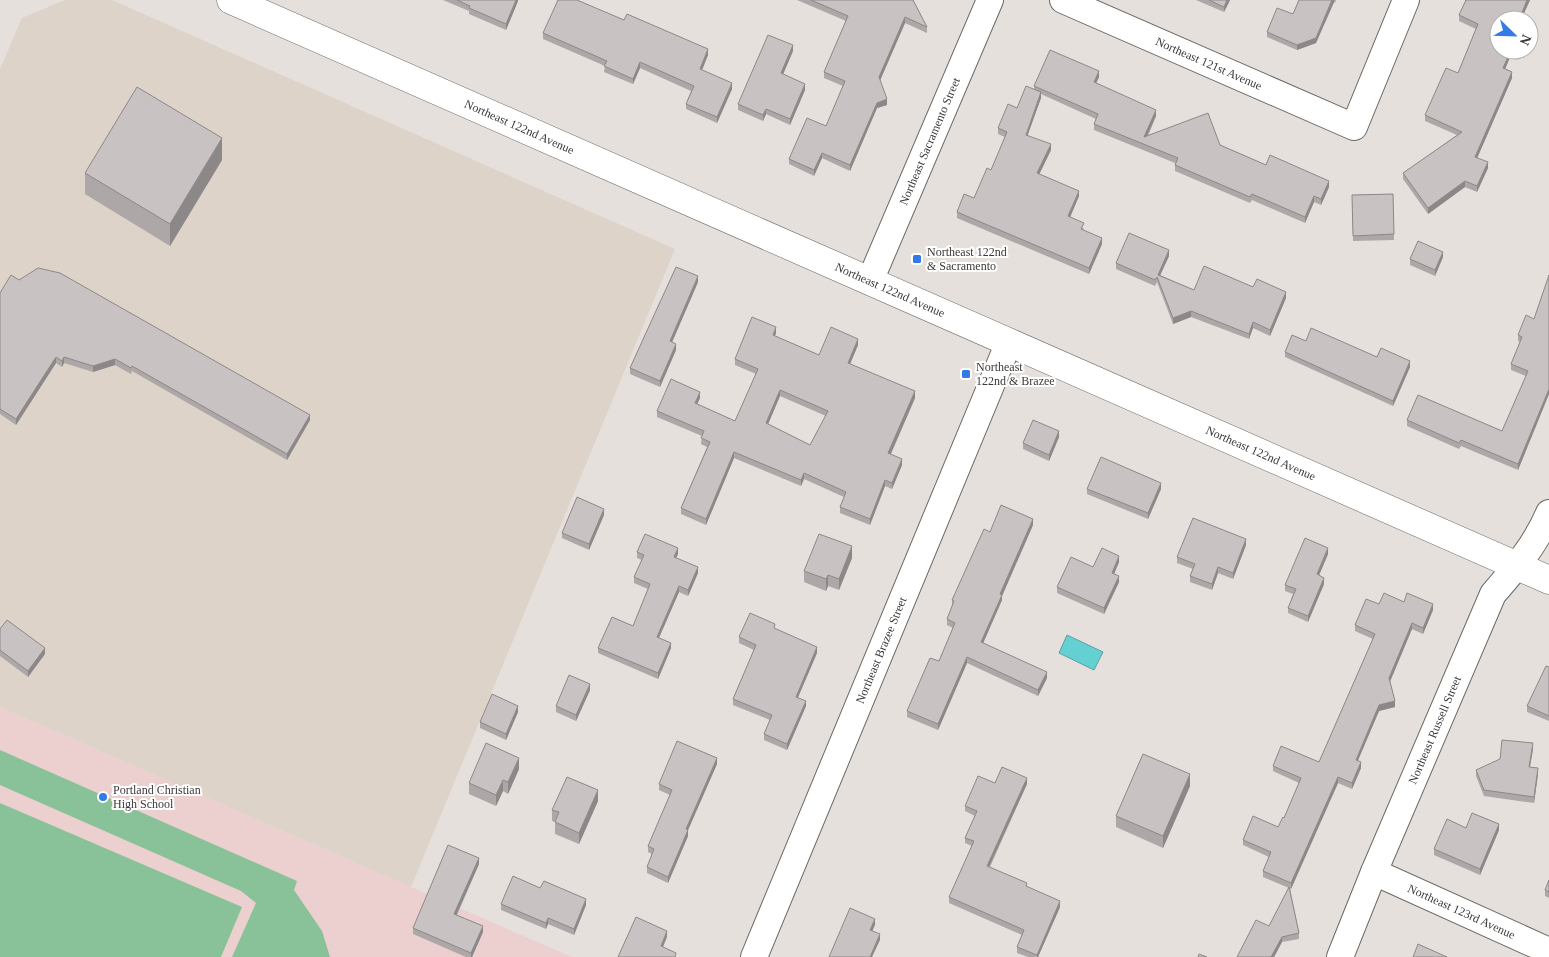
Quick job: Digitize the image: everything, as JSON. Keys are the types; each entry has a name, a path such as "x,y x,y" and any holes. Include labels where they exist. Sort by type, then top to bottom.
{"main road":[{"name":"Northeast 122nd Avenue","path":"231,0 1549,580"}],"street":[{"name":"Northeast Sacramento Street","path":"870,281 990,0"},
{"name":"Northeast 121st Avenue","path":"1062,0 1354,127 1406,0"},
{"name":"Northeast Brazee Street","path":"754,957 1009,342"},
{"name":"Northeast Russell Street","path":"1340,957 1374,872 1493,594 1518,566 1542,530 1549,513"},
{"name":"Northeast 123rd Avenue","path":"1374,872 1549,951"}],"shaded area":[{"path":"65,0 112,0 675,249 411,887 0,707 0,69 22,18"},
{"name":"Portland Christian High School","path":"0,707 411,887 572,957 0,957"}],"green space":[{"path":"0,750 297,881 294,890 322,931 330,957 232,957 256,903 241,891 0,785"},
{"path":"0,803 242,907 221,957 0,957"}],"water":[{"path":"1067,635 1103,652 1094,670 1059,653"}],"building":[{"path":"457,0 516,0 506,24 469,8 470,6"},
{"path":"558,0 577,0 624,20 627,14 708,49 700,69 732,83 717,117 686,104 694,86 640,62 633,79 604,66 607,61 543,33"},
{"path":"811,0 913,0 927,27 905,17 879,77 887,99 877,103 850,165 822,153 814,170 789,159 807,118 826,126 845,81 824,72 848,16"},
{"path":"1209,0 1227,0 1224,7"},
{"path":"1299,0 1332,0 1316,38 1297,45 1267,32 1277,8 1293,14"},
{"path":"1466,0 1527,0 1523,10 1489,10 1489,60 1507,60 1503,68 1512,72 1475,157 1488,162 1477,186 1465,181 1428,208 1403,173 1462,132 1425,115 1446,68 1458,73 1478,24 1459,15"},
{"path":"768,35 793,45 781,73 805,84 790,119 766,109 763,115 738,104"},
{"path":"1050,50 1099,71 1094,82 1156,110 1144,137 1208,113 1220,145 1266,165 1270,155 1329,181 1321,199 1314,196 1305,217 1252,194 1250,197 1175,165 1178,158 1094,124 1098,114 1034,86"},
{"path":"1026,86 1041,92 1026,135 1051,144 1037,173 1079,191 1068,216 1084,223 1081,229 1102,238 1089,268 957,212 964,194 974,198 987,168 991,170 1007,132 998,128 1008,104 1017,108"},
{"path":"137,87 222,138 170,224 85,173"},
{"path":"1393,194 1394,234 1353,236 1352,195"},
{"path":"1129,233 1169,250 1158,275 1194,290 1204,266 1253,287 1257,279 1286,292 1270,330 1253,322 1249,334 1191,311 1173,318 1157,277 1155,280 1116,263"},
{"path":"1418,241 1443,252 1435,270 1410,259"},
{"path":"676,267 698,276 670,341 676,344 660,381 630,368"},
{"path":"38,268 60,273 310,415 287,454 132,366 131,368 115,359 93,366 64,357 62,361 56,357 16,419 0,409 0,293 11,275 19,280"},
{"path":"1549,275 1549,389 1518,464 1461,440 1459,443 1407,420 1418,395 1502,431 1528,371 1511,364 1522,337 1518,335 1526,315 1534,319"},
{"path":"752,317 776,327 773,335 819,355 831,327 858,339 848,363 915,391 888,453 902,459 892,483 885,480 870,519 840,507 846,492 804,473 801,480 734,452 706,519 681,508 710,442 701,438 704,431 657,411 671,379 700,392 695,403 735,421 758,369 735,359","holes":["780,390 828,411 810,445 766,423"]},
{"path":"1311,328 1377,357 1381,348 1410,361 1393,401 1285,352 1292,335 1306,341"},
{"path":"1033,420 1059,431 1049,455 1023,443"},
{"path":"1101,457 1161,483 1148,513 1087,489"},
{"path":"577,497 604,509 589,544 562,533"},
{"path":"1001,505 1033,519 981,642 1047,672 1038,690 967,657 938,724 907,711 930,658 939,661 955,623 947,619 954,601 952,600 984,529 990,532"},
{"path":"1193,518 1246,539 1233,573 1218,567 1212,584 1190,576 1195,564 1177,557"},
{"path":"645,534 678,548 674,557 698,567 688,590 679,586 657,637 671,643 658,673 598,648 612,617 633,626 650,584 634,577 644,555 637,552"},
{"path":"819,534 852,546 839,579 828,575 826,579 804,571"},
{"path":"1305,538 1328,548 1317,574 1324,578 1308,616 1288,608 1296,589 1285,585"},
{"path":"1102,548 1119,556 1112,573 1119,576 1104,608 1057,587 1071,557 1093,567"},
{"path":"1384,593 1404,602 1407,593 1433,604 1423,628 1412,623 1389,678 1395,701 1379,705 1356,760 1361,762 1352,783 1338,777 1291,883 1263,871 1271,852 1243,840 1253,816 1278,827 1284,818 1301,778 1273,766 1281,746 1319,762 1375,634 1355,625 1366,599 1379,604"},
{"path":"750,613 775,624 774,628 817,647 796,697 806,701 787,744 764,734 772,715 733,699 756,645 739,637"},
{"path":"7,620 45,648 28,671 0,650 0,629"},
{"path":"1546,666 1549,667 1549,716 1527,706"},
{"path":"569,675 590,684 576,715 556,706"},
{"path":"492,694 518,706 506,734 480,722"},
{"path":"1502,740 1533,743 1529,767 1538,768 1534,797 1484,790 1476,770 1500,759"},
{"path":"677,741 717,758 686,829 688,830 668,877 647,867 654,849 648,846 672,790 659,784"},
{"path":"486,743 519,758 508,782 503,780 496,795 469,783"},
{"path":"1143,754 1190,774 1163,836 1116,816"},
{"path":"1002,767 1027,778 987,866 1027,883 1026,886 1060,901 1037,955 1017,947 1024,930 949,897 974,841 965,838 977,811 965,806 978,776 995,783"},
{"path":"567,777 598,790 579,833 555,822 559,812 552,810"},
{"path":"1472,813 1499,824 1480,869 1434,849 1447,819 1466,828"},
{"path":"448,845 479,858 454,914 483,926 471,953 413,928"},
{"path":"513,876 540,888 544,881 586,899 574,929 548,918 546,923 501,904"},
{"path":"1549,880 1549,892 1545,890"},
{"path":"1289,887 1299,933 1282,937 1271,957 1237,957 1256,920 1269,926"},
{"path":"850,908 875,919 870,930 880,934 870,957 829,957"},
{"path":"636,917 667,931 661,946 676,953 675,957 618,957"},
{"path":"1418,944 1447,957 1413,957"}],"place":[{"name":"Northeast 122nd & Sacramento","path":"917,259"},
{"name":"Northeast 122nd & Brazee","path":"966,374"},
{"name":"Portland Christian High School","path":"103,797"}]}
